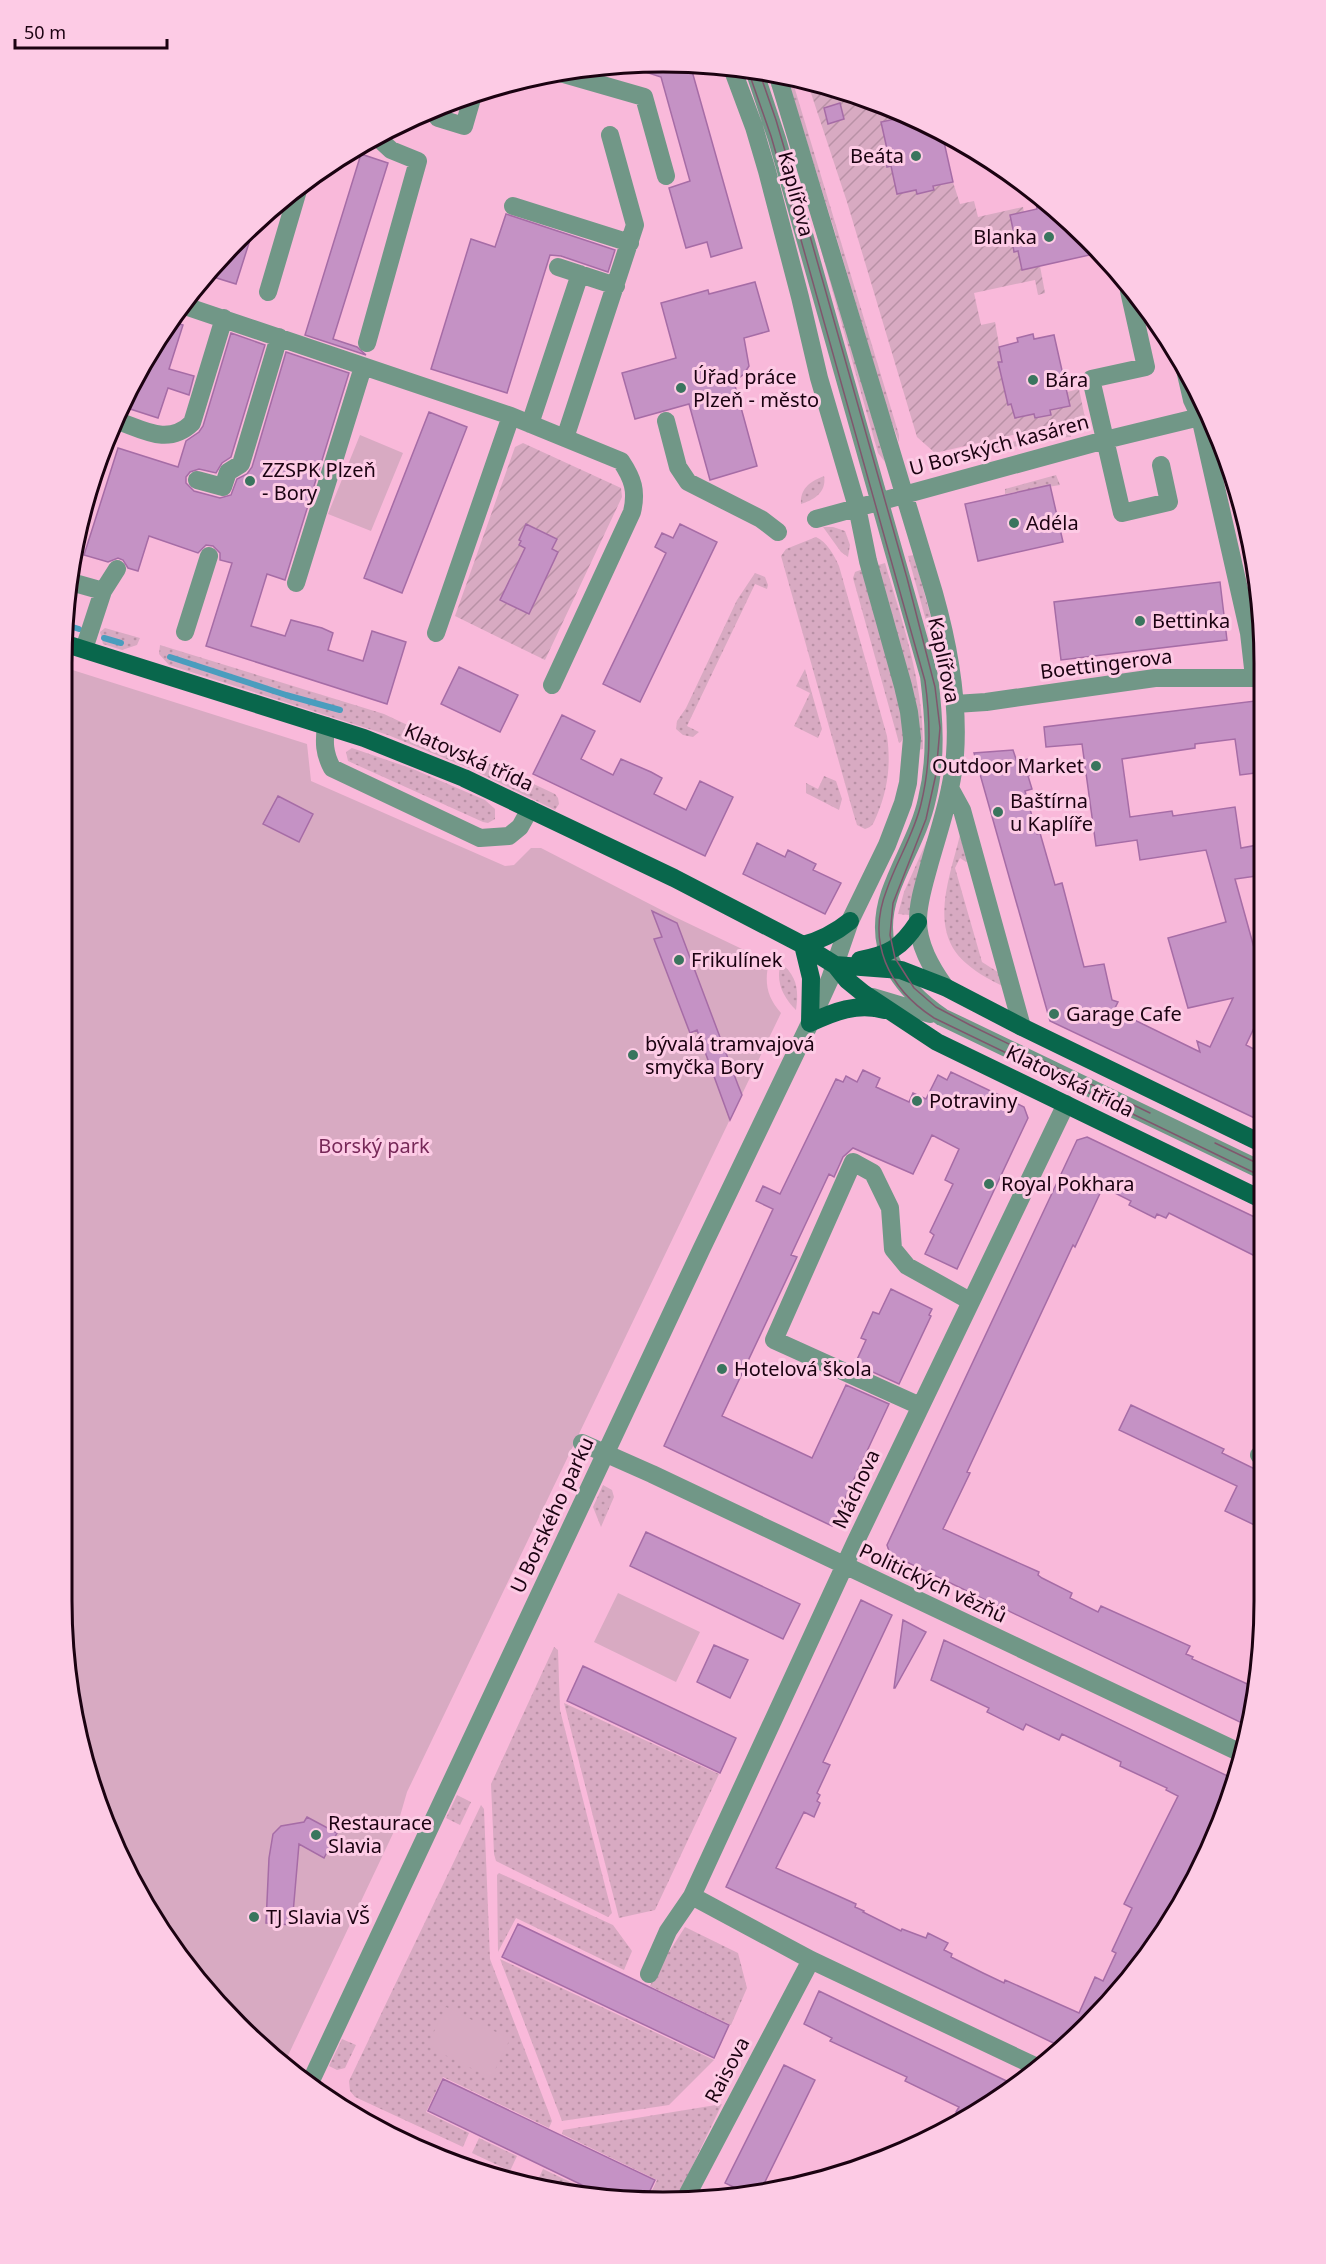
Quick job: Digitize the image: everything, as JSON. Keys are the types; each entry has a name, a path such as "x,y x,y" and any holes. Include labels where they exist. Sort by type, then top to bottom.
{"main road":[{"name":"Klatovská třída","path":"72,646 326,726 434,764 675,878 803,945 835,965 847,980 863,993 937,1041 1254,1196"},
{"path":"850,921 837,932 820,941 803,945 811,978 810,1023 842,1010 861,1007 879,1009 897,1015"},
{"path":"835,965 891,960 918,922"},
{"name":"Klatovská třída","path":"891,960 1022,1027 1254,1140"}],"street":[{"name":"Kaplířova","path":"735,76 754,127 801,297 819,378 857,507 868,561 905,695 912,738 911,760 903,803 887,845 850,921 835,965"},
{"path":"579,78 644,97 666,176"},
{"name":"Kaplířova","path":"757,80 777,139 929,676 934,736 933,767 919,826 890,894 886,911 886,941 891,960"},
{"name":"Kaplířova","path":"780,84 942,619 948,646 955,704 955,754 950,788 923,889 918,922"},
{"path":"438,116 464,126 470,104"},
{"path":"565,438 635,225 610,135"},
{"path":"367,343 418,162 390,150 383,143"},
{"path":"268,292 295,201"},
{"path":"513,206 630,243"},
{"path":"558,267 616,286"},
{"path":"530,424 580,274"},
{"name":"U Borských kasáren","path":"1105,440 1091,379 1146,367 1132,302"},
{"path":"191,308 510,416 621,462 628,471 636,494 632,512 552,685"},
{"path":"124,423 162,435 173,436 192,423 224,318"},
{"path":"197,480 223,487 228,472 241,464 279,337"},
{"path":"296,583 363,367"},
{"path":"436,633 510,416"},
{"name":"U Borských kasáren","path":"904,494 1200,417"},
{"path":"666,421 678,467 688,482 761,519 778,532"},
{"path":"1209,437 1253,619"},
{"path":"1105,440 1122,513 1169,502 1161,465"},
{"path":"816,519 904,494"},
{"path":"184,632 209,556"},
{"path":"84,649 103,591 117,569"},
{"path":"77,584 103,591"},
{"name":"Boettingerova","path":"955,704 986,702 1155,678 1254,678"},
{"path":"326,726 323,743 325,756 332,768 480,838 509,836 520,827 530,809"},
{"path":"950,788 962,810 1022,1027"},
{"path":"918,922 926,957 945,987"},
{"name":"Klatovská třída","path":"891,960 904,985 918,1000 942,1017"},
{"name":"U Borského parku","path":"313,2077 810,1023 835,965"},
{"name":"Klatovská třída","path":"863,993 942,1017 1254,1167"},
{"name":"Máchova","path":"649,1974 668,1931 693,1896 844,1566 1066,1104"},
{"path":"920,1406 774,1340 853,1162 873,1173 891,1208 893,1249 907,1266 970,1301"},
{"name":"Politických vězňů","path":"582,1443 1235,1750"},
{"path":"693,1896 811,1960 1030,2064"},
{"name":"Raisova","path":"689,2191 811,1960"}],"green space":[{"path":"770,82 775,83 885,462 878,453 796,161"},
{"path":"789,86 794,87 899,435 899,442 886,406"},
{"path":"810,91 853,103 894,119 881,122 887,149 883,151 887,167 891,166 897,194 916,190 917,194 933,186 953,182 960,204 974,201 978,217 1023,207 1024,212 1011,236 1014,251 1018,251 1022,270 1040,266 1045,293 1038,295 1035,280 974,293 981,325 995,322 1002,362 998,363 1008,404 1011,404 1015,418 1034,414 1035,418 1051,415 1050,410 1069,406 1067,392 1079,389 1085,418 935,453 917,437 847,202"},
{"path":"1065,429 1070,431 1071,437 1052,438 940,464 942,459"},
{"path":"360,435 403,453 371,531 328,514"},
{"path":"523,443 621,488 622,497 545,660 455,616 515,447"},
{"path":"1056,475 1060,485 1005,494 1005,489"},
{"path":"824,476 824,487 819,494 801,504 804,489"},
{"path":"823,527 845,531 850,545 848,557 841,552"},
{"path":"816,537 827,545 839,566 887,736 889,756 886,786 874,822 865,829 857,825 853,812 781,556 786,549"},
{"path":"914,555 937,640 947,695 943,693 937,660 908,556"},
{"path":"885,563 916,678 923,749 919,750 875,566"},
{"path":"863,569 900,697 904,737 899,743 853,578 855,572"},
{"path":"755,573 765,577 767,589 755,584 687,726 699,732 693,737 683,735 676,729 677,721 686,708 737,600"},
{"path":"105,628 140,638 137,645 122,650 103,644 100,632"},
{"path":"160,645 384,714 555,794 559,804 555,810 471,769 388,735 169,665 159,654"},
{"path":"805,669 822,729 818,738 794,726 810,693 796,686"},
{"name":"Borský park","path":"72,670 307,744 311,781 505,866 514,865 531,848 541,848 769,962 768,989 781,1013 407,1792 398,1823 287,2057 245,2019 219,1991 172,1929 151,1896 117,1827 92,1754 77,1678 72,1601"},
{"path":"352,748 413,769 485,800 495,809 495,819 488,823 483,822 348,761 346,752"},
{"path":"824,776 836,781 842,799 839,810 806,793 806,783 818,789"},
{"path":"960,835 970,861 966,862 960,858 955,868 982,962 1004,976 1006,988 967,964 955,951 948,936 945,920 947,886"},
{"path":"929,836 926,856 909,915 898,914 904,892"},
{"path":"781,963 791,973 796,984 796,1010 787,1000 781,988 779,970"},
{"path":"603,1485 612,1490 614,1497 601,1527 593,1507"},
{"path":"618,1593 700,1632 676,1682 594,1642"},
{"path":"554,1647 558,1650 560,1710 612,1913 608,1917 496,1861 494,1854 491,1784"},
{"path":"564,1703 719,1774 655,1910 619,1918"},
{"path":"457,1795 471,1802 460,1825 446,1818"},
{"path":"481,1805 484,1809 490,1959 552,2121 549,2128 443,2077 426,2112 469,2133 463,2147 355,2097 350,2091 349,2081"},
{"path":"499,1873 613,1925 632,1951 624,1970 516,1918 498,1952 497,1875"},
{"path":"685,1927 738,1953 747,1988 731,2025 650,1986 663,1955 669,1952"},
{"path":"500,1959 714,2060 669,2105 562,2121"},
{"path":"446,2007 510,2039 491,2078 427,2046"},
{"path":"342,2039 356,2045 345,2068 337,2070 329,2066"},
{"path":"722,2104 680,2192 651,2192 657,2180 562,2134 563,2130"},
{"path":"479,2138 517,2156 510,2171 472,2153"},
{"path":"543,2169 578,2186 548,2181 538,2179"}],"building":[{"path":"647,72 692,73 742,248 711,257 707,242 686,248 669,188 690,181 661,77"},
{"path":"840,103 844,119 828,124 824,108"},
{"name":"Beáta","path":"894,119 944,144 953,182 933,186 934,190 917,194 916,190 897,194 891,166 887,167 883,150 887,149 881,122"},
{"path":"360,156 388,163 333,339 357,347 366,355 305,335"},
{"name":"Blanka","path":"1036,205 1090,255 1022,270 1018,251 1014,252 1011,235 1014,234 1010,215 1037,209"},
{"path":"506,214 615,250 608,272 561,256 550,255 507,393 431,369 471,239 495,247"},
{"path":"250,241 236,284 215,278"},
{"name":"Úřad práce Plzeň - město","path":"755,282 769,331 744,338 749,366 744,374 734,382 757,466 710,480 689,404 635,419 622,373 676,358 661,303 708,290 709,294"},
{"path":"180,324 183,325 169,369 194,376 189,395 168,388 158,418 130,409 151,367"},
{"path":"231,333 265,345 231,457 222,463 216,473 199,469 190,472 186,477 186,483 194,491 220,498 231,495 237,479 247,474 252,467 286,352 349,373 285,580 267,574 251,626 285,636 291,620 322,628 333,633 328,650 363,661 372,631 406,642 387,704 206,646 232,563 220,560 220,553 213,546 206,545 198,553 149,536 138,571 128,568 123,560 118,558 108,562 84,555 118,448 178,467 186,441 199,432 203,426"},
{"name":"Bára","path":"1033,334 1034,339 1054,335 1070,406 1050,410 1051,415 1035,418 1034,414 1015,418 1011,404 1008,405 998,362 1002,362 999,347 1018,342 1017,338"},
{"path":"429,412 467,427 402,593 364,578"},
{"name":"Adéla","path":"1050,485 1063,542 978,561 965,504"},
{"path":"526,524 557,539 552,549 558,552 529,614 500,600 525,548 519,545 521,541 519,540"},
{"path":"680,524 717,542 640,702 603,684 666,553 655,547 662,533 673,538"},
{"name":"Bettinka","path":"1220,582 1227,640 1061,660 1054,602"},
{"path":"459,667 518,695 500,732 441,704"},
{"path":"1254,701 1254,773 1240,775 1235,739 1195,744 1195,748 1122,759 1130,817 1172,811 1173,816 1235,807 1241,848 1254,846 1254,876 1235,879 1254,948 1254,1028 1246,1045 1254,1049 1254,1118 1050,1021 974,753 1013,750 1017,762 1028,759 1033,774 1028,776 1032,789 1025,791 1037,834 1040,833 1055,885 1062,883 1084,967 1104,964 1112,1000 1118,1002 1114,1010 1200,1052 1197,1041 1210,1047 1233,998 1188,1008 1168,938 1226,922 1206,850 1140,860 1137,840 1096,846 1082,744 1046,747 1044,727"},
{"path":"562,715 595,731 581,759 613,775 621,759 651,772 662,778 654,794 686,810 700,781 733,797 705,856 533,774"},
{"path":"278,796 313,814 299,842 263,824"},
{"path":"757,843 785,857 788,850 816,864 813,870 841,883 825,914 743,874"},
{"path":"652,911 677,923 742,1095 730,1120 697,1030 690,1033 654,939 662,937"},
{"path":"863,1070 880,1078 876,1087 909,1102 913,1093 926,1099 938,1075 947,1080 951,1072 1024,1107 1028,1118 957,1269 925,1254 934,1235 930,1232 953,1184 945,1180 959,1149 932,1135 913,1174 853,1148 843,1157 834,1177 829,1174 791,1255 797,1257 722,1416 812,1458 846,1385 889,1404 832,1526 664,1446 773,1209 756,1201 763,1186 780,1194 836,1079 843,1082 846,1076 857,1082"},
{"path":"1087,1137 1254,1217 1254,1256 1169,1213 1166,1218 1157,1214 1155,1218 1129,1205 1131,1201 1103,1187 1075,1247 1073,1245 967,1472 970,1473 943,1529 1039,1572 1038,1575 1042,1578 1072,1593 1070,1598 1098,1612 1101,1606 1190,1646 1186,1654 1193,1657 1192,1659 1248,1684 1241,1723 890,1554 887,1545 1077,1140"},
{"path":"891,1289 932,1309 929,1315 931,1316 899,1384 855,1364 866,1340 861,1338 873,1312 879,1314"},
{"path":"1131,1405 1224,1449 1222,1453 1254,1469 1254,1525 1225,1511 1237,1486 1119,1430"},
{"path":"646,1532 800,1604 783,1639 630,1566"},
{"path":"861,1600 892,1615 823,1762 830,1765 817,1793 820,1795 817,1801 820,1803 814,1817 804,1812 776,1868 856,1904 855,1907 863,1912 901,1931 902,1929 926,1938 928,1933 948,1943 944,1950 952,1954 951,1957 983,1973 1004,1983 1005,1980 1079,2013 1095,1977 1103,1981 1116,1953 1112,1951 1132,1908 1124,1904 1178,1796 1166,1790 1167,1788 1120,1766 1121,1762 1062,1734 1059,1740 1026,1724 1023,1730 987,1712 989,1708 931,1680 944,1640 1227,1776 1209,1827 1193,1862 1154,1929 1107,1991 1055,2044 726,1887"},
{"path":"903,1620 926,1632 894,1688"},
{"path":"714,1645 748,1660 730,1698 697,1682"},
{"path":"583,1666 736,1738 720,1773 567,1701"},
{"path":"307,1817 337,1833 324,1858 299,1844 292,1925 266,1923 269,1858 273,1834 281,1826 304,1822"},
{"path":"518,1924 729,2025 714,2058 502,1957"},
{"path":"819,1991 1007,2081 958,2113 956,2112 959,2107 905,2081 907,2077 830,2041 832,2038 804,2024"},
{"path":"784,2065 815,2080 764,2183 735,2188 725,2183"},
{"path":"443,2079 655,2180 649,2192 586,2187 428,2111"}],"waterway":[{"path":"73,627 79,629"},
{"path":"104,638 121,643"},
{"path":"170,657 340,710"}],"tram line":[{"path":"751,79 771,136 925,681 929,728 927,773 918,815 891,878 881,909 879,927 885,962 904,993 934,1018 1254,1173"},
{"path":"762,81 810,236 907,578 935,687 940,728 936,774 926,819 893,903 890,935 895,958 914,988 936,1007 1150,1113"},
{"path":"1215,1143 1254,1162"}],"place":[{"name":"Beáta","path":"916,156"},
{"name":"Blanka","path":"1049,237"},
{"name":"Bára","path":"1033,380"},
{"name":"Úřad práce Plzeň - město","path":"681,388"},
{"name":"ZZSPK Plzeň - Bory","path":"250,481"},
{"name":"Adéla","path":"1014,523"},
{"name":"Bettinka","path":"1140,621"},
{"name":"Outdoor Market","path":"1096,766"},
{"name":"Baštírna u Kaplíře","path":"998,812"},
{"name":"Frikulínek","path":"679,960"},
{"name":"Garage Cafe","path":"1054,1014"},
{"name":"bývalá tramvajová smyčka Bory","path":"633,1055"},
{"name":"Potraviny","path":"917,1101"},
{"name":"Royal Pokhara","path":"989,1184"},
{"name":"Hotelová škola","path":"722,1369"},
{"name":"Restaurace Slavia","path":"316,1835"},
{"name":"TJ Slavia VŠ","path":"254,1917"}]}
